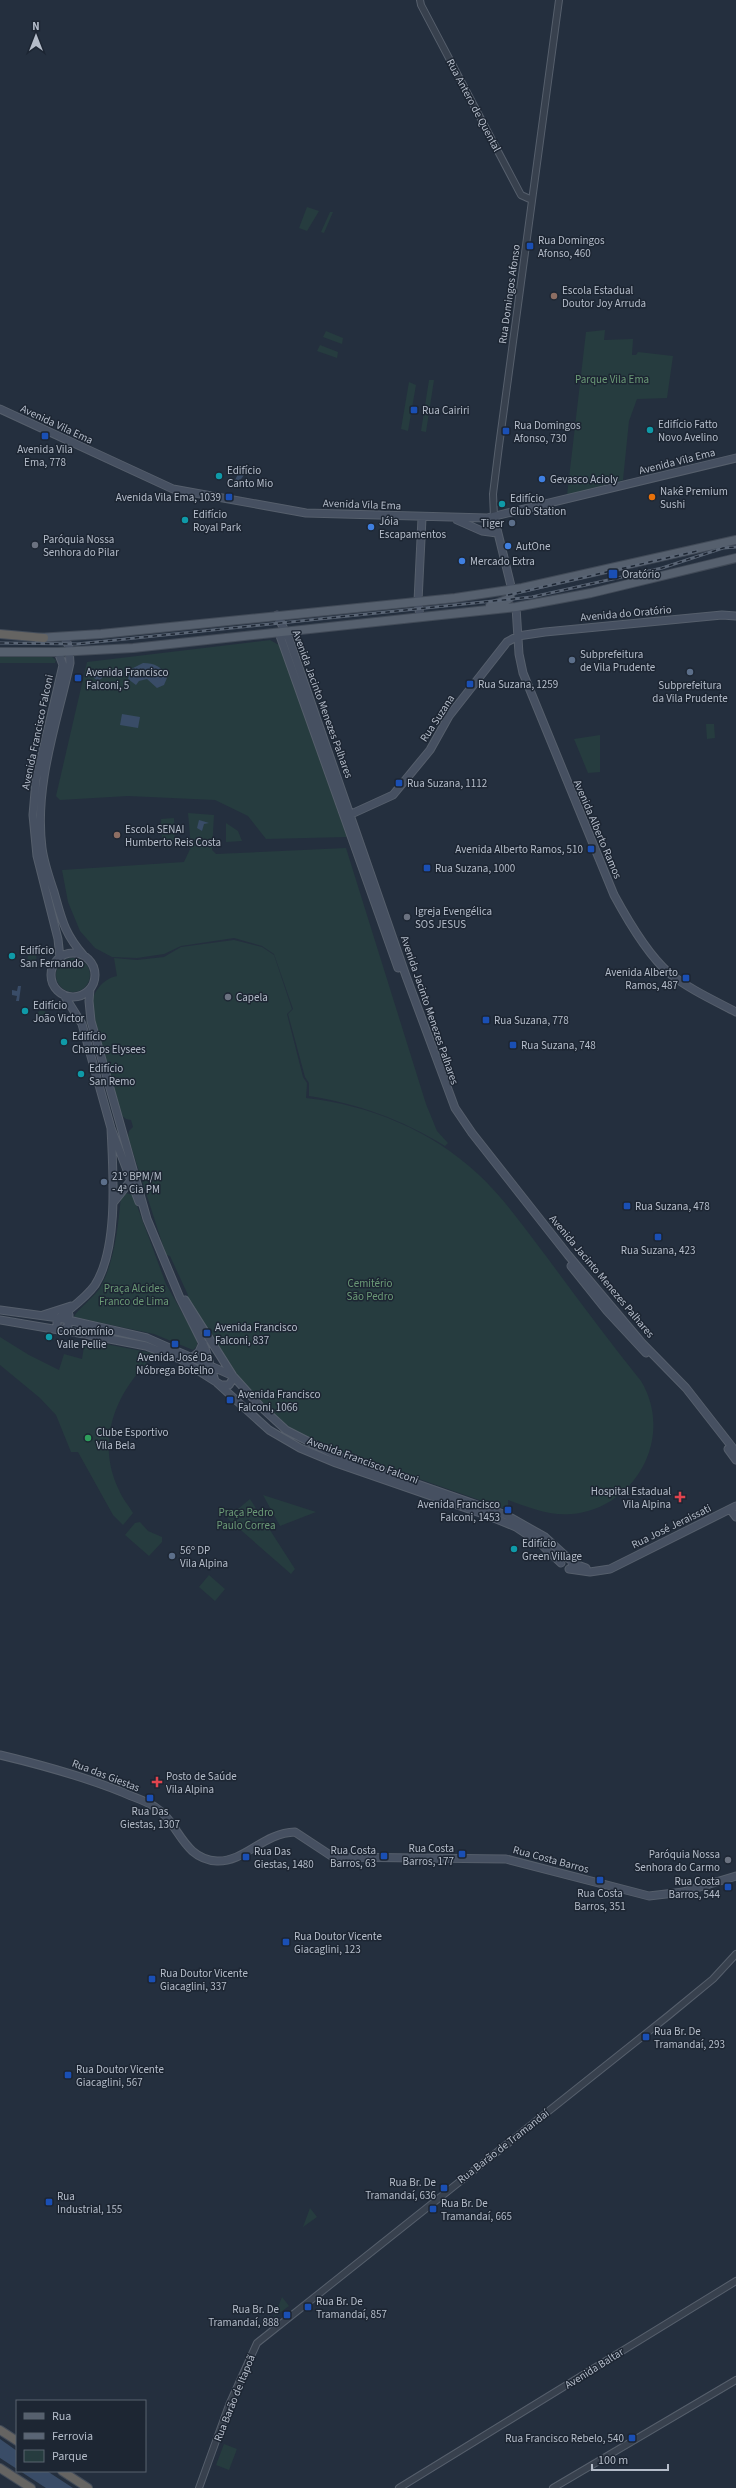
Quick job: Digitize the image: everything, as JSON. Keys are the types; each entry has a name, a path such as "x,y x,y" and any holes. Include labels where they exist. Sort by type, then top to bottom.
{"highway":[{"path":"0,634 44,638"},
{"path":"0,2430 15,2440"},
{"path":"0,2468 30,2488"},
{"path":"64,2472 88,2488"}],"main road":[{"name":"Avenida Vila Ema","path":"0,409 173,489 306,513 422,518 494,517 736,458"},
{"name":"Rua Domingos Afonso","path":"494,517 512,590"},
{"path":"420,617 418,601 422,518"},
{"path":"454,518 482,531 497,533"},
{"path":"0,637 65,638 512,590 736,540"},
{"path":"0,652 58,652 133,648 516,607 591,593 736,558"},
{"path":"458,613 503,602 509,599 512,590"},
{"name":"Avenida Alberto Ramos","path":"516,607 523,673 611,890 623,910 668,972 687,985 736,1012"},
{"name":"Avenida Jacinto Menezes Palhares","path":"277,615 447,1100 457,1118 598,1299 656,1359"},
{"name":"Avenida do Oratório","path":"518,636 686,618 722,615 736,616"},
{"name":"Rua Suzana","path":"348,816 393,795 430,750 449,716 466,694 508,642 518,636"},
{"name":"Avenida Francisco Falconi","path":"65,638 70,651 70,663 42,790 40,825 46,863 67,936 84,956"},
{"name":"Avenida Francisco Falconi","path":"58,652 63,665 36,780 33,815 37,856 58,939 60,958"},
{"path":"72,953 84,956 94,969 95,980 90,989 78,996 64,995 55,988 51,977 53,966 60,958 72,953"},
{"name":"Avenida Francisco Falconi","path":"90,989 90,1021 145,1212"},
{"name":"Avenida Francisco Falconi","path":"64,995 82,1024 111,1128 130,1182 145,1212 177,1289 203,1343 214,1381 269,1430 300,1448 336,1464 489,1516 516,1527 540,1544 561,1563 564,1559 570,1564 586,1568 616,1566"},
{"path":"61,1330 56,1324 59,1318 87,1294 98,1278 108,1243 113,1203 111,1128 118,1130 126,1147"},
{"path":"113,1203 130,1182 133,1171"},
{"path":"113,1178 116,1185 123,1189 135,1192"},
{"name":"Avenida Francisco Falconi","path":"177,1289 233,1377 273,1420 298,1438 337,1456 506,1515 545,1537 570,1564"},
{"path":"41,1316 75,1304"},
{"path":"61,1330 68,1326 68,1320 75,1304"},
{"path":"0,1310 59,1318 147,1338 209,1364 233,1377 229,1385 221,1385 180,1359 146,1346 0,1320"},
{"path":"193,1357 199,1352 203,1343"},
{"path":"656,1359 686,1388 736,1452"},
{"path":"656,1359 682,1389 736,1460"},
{"path":"733,1507 736,1517"},
{"name":"Rua José Jeraissati","path":"616,1566 733,1507"},
{"name":"Rua das Giestas","path":"0,1755 76,1774 154,1806 167,1818 193,1852 210,1859 232,1858 273,1835 295,1832 332,1857"},
{"name":"Rua Costa Barros","path":"332,1857 506,1859 649,1896 683,1892 736,1876"}],"street":[{"name":"Rua Domingos Afonso","path":"494,517 493,494 499,446 559,0"},
{"name":"Rua Antero de Quental","path":"421,3 521,195 532,200"},
{"name":"Rua Barão de Tramandaí","path":"267,2334 668,2016 713,1979 736,1954"},
{"name":"Avenida Baltar","path":"399,2488 736,2281"},
{"name":"Rua Barão de Itapoã","path":"199,2488 238,2384 257,2343 267,2334"},
{"path":"553,2488 736,2380"}],"green space":[{"path":"307,207 319,211 307,231 299,228"},
{"path":"330,212 333,212 324,233 321,232"},
{"name":"Parque Vila Ema","path":"605,330 604,340 633,339 632,355 636,355 638,352 673,356 667,398 637,399 629,421 623,480 567,495 586,332"},
{"path":"326,331 343,338 342,344 323,337"},
{"path":"320,345 338,352 337,358 317,351"},
{"path":"429,380 434,380 426,432 421,431"},
{"path":"409,382 416,385 408,431 401,429"},
{"path":"270,640 279,645 347,837 266,839 248,816 215,800 128,796 60,800 56,796 87,662"},
{"path":"0,657 52,657 56,660 55,663 0,663"},
{"path":"706,724 714,724 715,738 707,739"},
{"path":"600,735 600,772 588,773 574,739"},
{"path":"188,813 214,815 212,850 216,854 346,848 426,1104 437,1131 448,1143 445,1146 429,1136 396,1120 345,1103 309,1096 309,1083 305,1077 288,1014 293,1009 274,954 262,946 234,938 181,946 164,954 137,958 112,957 95,948 80,931 68,902 62,870 184,862 191,847"},
{"path":"174,818 175,840 162,840 161,819"},
{"path":"226,823 238,831 242,841 226,842"},
{"name":"Cemitério São Pedro","path":"234,940 262,947 274,955 292,1009 287,1014 303,1077 307,1083 306,1098 330,1101 353,1107 398,1122 420,1132 460,1158 487,1183 505,1203 641,1381 650,1403 653,1425 651,1446 643,1467 630,1484 614,1499 594,1509 571,1514 555,1514 508,1500 508,1510 316,1443 292,1429 269,1411 236,1374 187,1297 188,1295 170,1256 166,1255 128,1137 129,1131 133,1127 131,1120 122,1116 91,1008 93,997 102,983 117,976 114,958 137,960 164,957 181,947"},
{"path":"32,953 37,958 32,963 27,958"},
{"path":"73,958 85,963 90,975 85,987 73,992 61,987 56,975 61,963"},
{"path":"42,1010 46,1012 48,1016 46,1020 42,1022 38,1020 36,1016 38,1012"},
{"name":"Praça Alcides Franco de Lima","path":"125,1193 133,1195 166,1284 197,1339 197,1346 193,1350 154,1334 74,1317 100,1288 105,1278 115,1243 121,1196"},
{"name":"Clube Esportivo Vila Bela","path":"0,1337 29,1355 59,1370 64,1354 82,1359 85,1340 152,1353 152,1358 139,1371 119,1402 113,1418 109,1436 109,1453 112,1472 120,1493 133,1513 123,1525 113,1515 78,1452 71,1452 56,1415 40,1398 0,1365"},
{"path":"263,1495 316,1512 280,1526"},
{"name":"Praça Pedro Paulo Correa","path":"250,1499 295,1569 291,1574 227,1518"},
{"path":"140,1522 148,1531 162,1537 162,1542 149,1556 125,1535 135,1523"},
{"path":"209,1575 225,1589 215,1601 199,1587"},
{"path":"310,2208 317,2217 303,2227"},
{"path":"282,2297 289,2306 274,2317"},
{"path":"224,2444 237,2449 229,2470 216,2465"}],"water":[{"path":"239,472 244,475 236,486 233,484"},
{"path":"143,663 158,666 164,671 167,678 164,685 157,688 147,679 139,681 136,685 128,679 131,669"},
{"path":"96,670 100,670 102,671 102,679 96,680 93,677 93,673"},
{"path":"122,714 140,717 138,728 120,725"},
{"path":"199,820 209,823 204,824 202,831 197,828"},
{"path":"18,986 21,986 19,1001 16,1001 17,996 12,995 12,990 17,991"},
{"path":"0,2439 16,2450 16,2468 0,2458"},
{"path":"22,2472 49,2472 73,2488 46,2488"}],"railway":[{"path":"0,643 77,644 532,597 662,568 723,548 736,547"},
{"path":"508,595 697,551"}],"place":[{"name":"Rua Domingos Afonso, 460","path":"530,246"},
{"name":"Escola Estadual Doutor Joy Arruda","path":"554,296"},
{"name":"Rua Cairiri","path":"414,410"},
{"name":"Edifício Fatto Novo Avelino","path":"650,430"},
{"name":"Rua Domingos Afonso, 730","path":"506,431"},
{"name":"Avenida Vila Ema, 778","path":"45,436"},
{"name":"Edifício Canto Mio","path":"219,476"},
{"name":"Gevasco Acioly","path":"542,479"},
{"name":"Avenida Vila Ema, 1039","path":"229,497"},
{"name":"Nakê Premium Sushi","path":"652,497"},
{"name":"Edifício Club Station","path":"502,504"},
{"name":"Edifício Royal Park","path":"185,520"},
{"name":"Tiger","path":"512,523"},
{"name":"Jóia Escapamentos","path":"371,527"},
{"name":"Paróquia Nossa Senhora do Pilar","path":"35,545"},
{"name":"AutOne","path":"508,546"},
{"name":"Mercado Extra","path":"462,561"},
{"name":"Oratório","path":"613,574"},
{"name":"Subprefeitura de Vila Prudente","path":"572,660"},
{"name":"Subprefeitura da Vila Prudente","path":"690,672"},
{"name":"Avenida Francisco Falconi, 5","path":"78,678"},
{"name":"Rua Suzana, 1259","path":"470,684"},
{"name":"Rua Suzana, 1112","path":"399,783"},
{"name":"Escola SENAI Humberto Reis Costa","path":"117,835"},
{"name":"Avenida Alberto Ramos, 510","path":"591,849"},
{"name":"Rua Suzana, 1000","path":"427,868"},
{"name":"Igreja Evengélica SOS JESUS","path":"407,917"},
{"name":"Edifício San Fernando","path":"12,956"},
{"name":"Avenida Alberto Ramos, 487","path":"686,978"},
{"name":"Capela","path":"228,997"},
{"name":"Edifício João Victor","path":"25,1011"},
{"name":"Rua Suzana, 778","path":"486,1020"},
{"name":"Edifício Champs Elysees","path":"64,1042"},
{"name":"Rua Suzana, 748","path":"513,1045"},
{"name":"Edifício San Remo","path":"81,1074"},
{"name":"21º BPM/M - 4ª Cia PM","path":"104,1182"},
{"name":"Rua Suzana, 478","path":"627,1206"},
{"name":"Rua Suzana, 423","path":"658,1237"},
{"name":"Avenida Francisco Falconi, 837","path":"207,1333"},
{"name":"Condomínio Valle Pellie","path":"49,1337"},
{"name":"Avenida José Da Nóbrega Botelho","path":"175,1344"},
{"name":"Avenida Francisco Falconi, 1066","path":"230,1400"},
{"name":"Clube Esportivo Vila Bela","path":"88,1438"},
{"name":"Hospital Estadual Vila Alpina","path":"680,1497"},
{"name":"Avenida Francisco Falconi, 1453","path":"508,1510"},
{"name":"Edifício Green Village","path":"514,1549"},
{"name":"56º DP Vila Alpina","path":"172,1556"},
{"name":"Posto de Saúde Vila Alpina","path":"157,1782"},
{"name":"Rua Das Giestas, 1307","path":"150,1798"},
{"name":"Rua Costa Barros, 177","path":"462,1854"},
{"name":"Rua Costa Barros, 63","path":"384,1856"},
{"name":"Rua Das Giestas, 1480","path":"246,1857"},
{"name":"Paróquia Nossa Senhora do Carmo","path":"728,1860"},
{"name":"Rua Costa Barros, 351","path":"600,1880"},
{"name":"Rua Costa Barros, 544","path":"728,1887"},
{"name":"Rua Doutor Vicente Giacaglini, 123","path":"286,1942"},
{"name":"Rua Doutor Vicente Giacaglini, 337","path":"152,1979"},
{"name":"Rua Br. De Tramandaí, 293","path":"646,2037"},
{"name":"Rua Doutor Vicente Giacaglini, 567","path":"68,2075"},
{"name":"Rua Br. De Tramandaí, 636","path":"444,2188"},
{"name":"Rua Industrial, 155","path":"49,2202"},
{"name":"Rua Br. De Tramandaí, 665","path":"433,2209"},
{"name":"Rua Br. De Tramandaí, 857","path":"308,2307"},
{"name":"Rua Br. De Tramandaí, 888","path":"287,2315"},
{"name":"Rua Francisco Rebelo, 540","path":"632,2438"}]}
